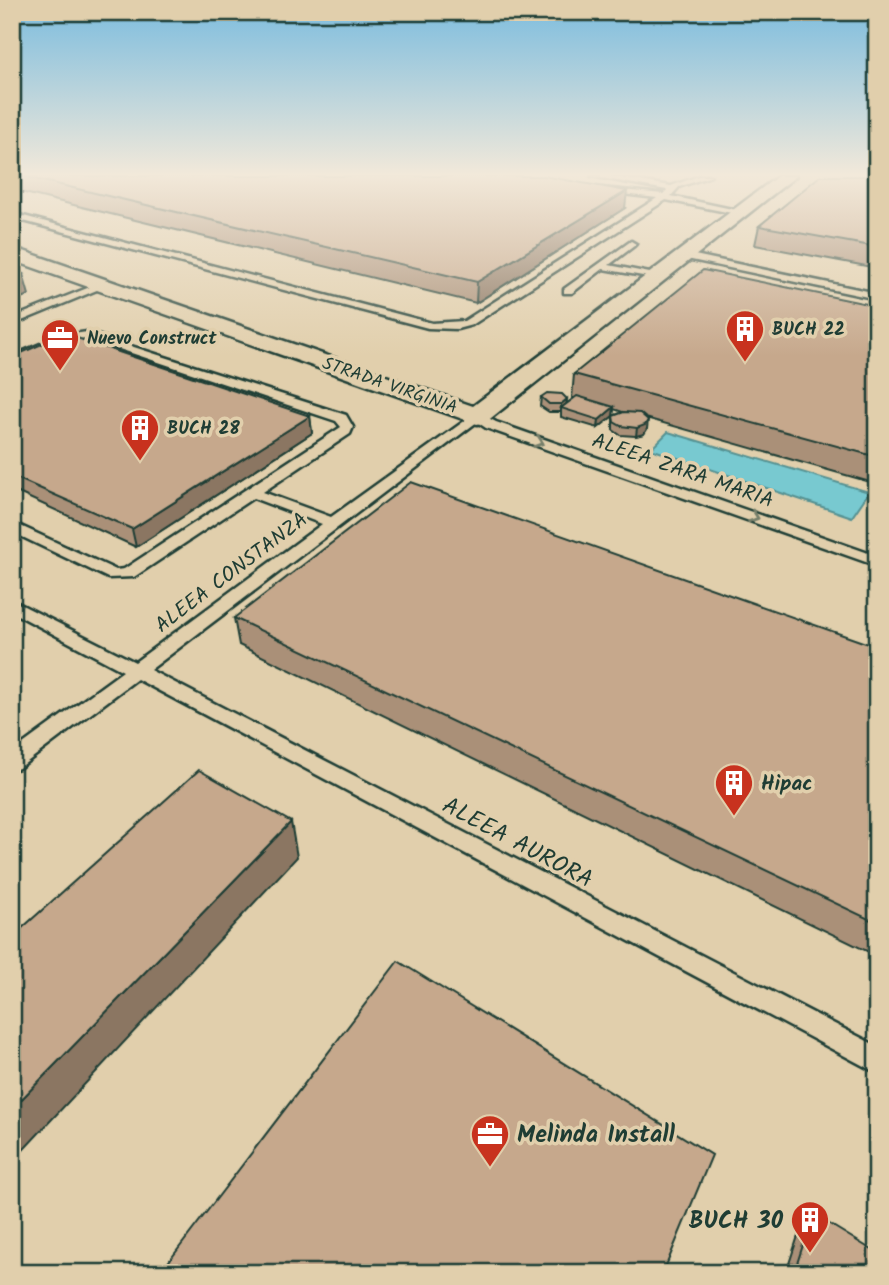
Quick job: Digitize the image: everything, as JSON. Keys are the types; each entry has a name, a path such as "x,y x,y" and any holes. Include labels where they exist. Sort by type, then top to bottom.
{"street":[{"name":"STRADA VIRGINIA","path":"12,253 477,416 711,236"}],"lane":[{"path":"91,236 444,327 468,323 602,236"},
{"path":"568,292 631,244"},
{"path":"685,256 877,296"},
{"path":"602,266 657,277"},
{"path":"12,322 104,285"},
{"path":"12,360 63,338 87,335 341,418 346,422 345,431 135,572 120,575 12,526"},
{"name":"ALEEA CONSTANZA","path":"12,763 477,416"},
{"name":"ALEEA ZARA MARIA","path":"477,416 491,425 877,561"},
{"path":"253,493 332,523"},
{"name":"ALEEA AURORA","path":"12,605 877,1060"}],"water":[{"path":"668,432 869,492 852,517 651,449"}],"building":[{"path":"279,236 553,236 477,282"},
{"path":"815,236 877,236 877,247"},
{"name":"BUCH 22","path":"703,270 877,306 877,457 574,374"},
{"path":"12,271 23,274 12,278"},
{"name":"BUCH 28","path":"65,334 310,416 132,529 12,476 12,357"},
{"path":"547,393 562,394 567,399 561,404 549,404 541,397"},
{"path":"577,396 614,407 599,420 561,408"},
{"path":"624,412 640,413 648,420 645,425 637,428 621,426 614,422 613,416"},
{"name":"Hipac","path":"411,482 877,647 877,923 234,618"},
{"path":"199,770 291,822 12,1109 12,937"},
{"path":"398,961 712,1155 663,1273 160,1273"},
{"path":"813,1214 877,1253 877,1273 794,1273"}],"place":[{"name":"BUCH 22","path":"745,363"},
{"name":"Nuevo Construct","path":"60,372"},
{"name":"BUCH 28","path":"140,462"},
{"name":"Hipac","path":"734,817"},
{"name":"Melinda Install","path":"490,1168"},
{"name":"BUCH 30","path":"810,1254"}]}
